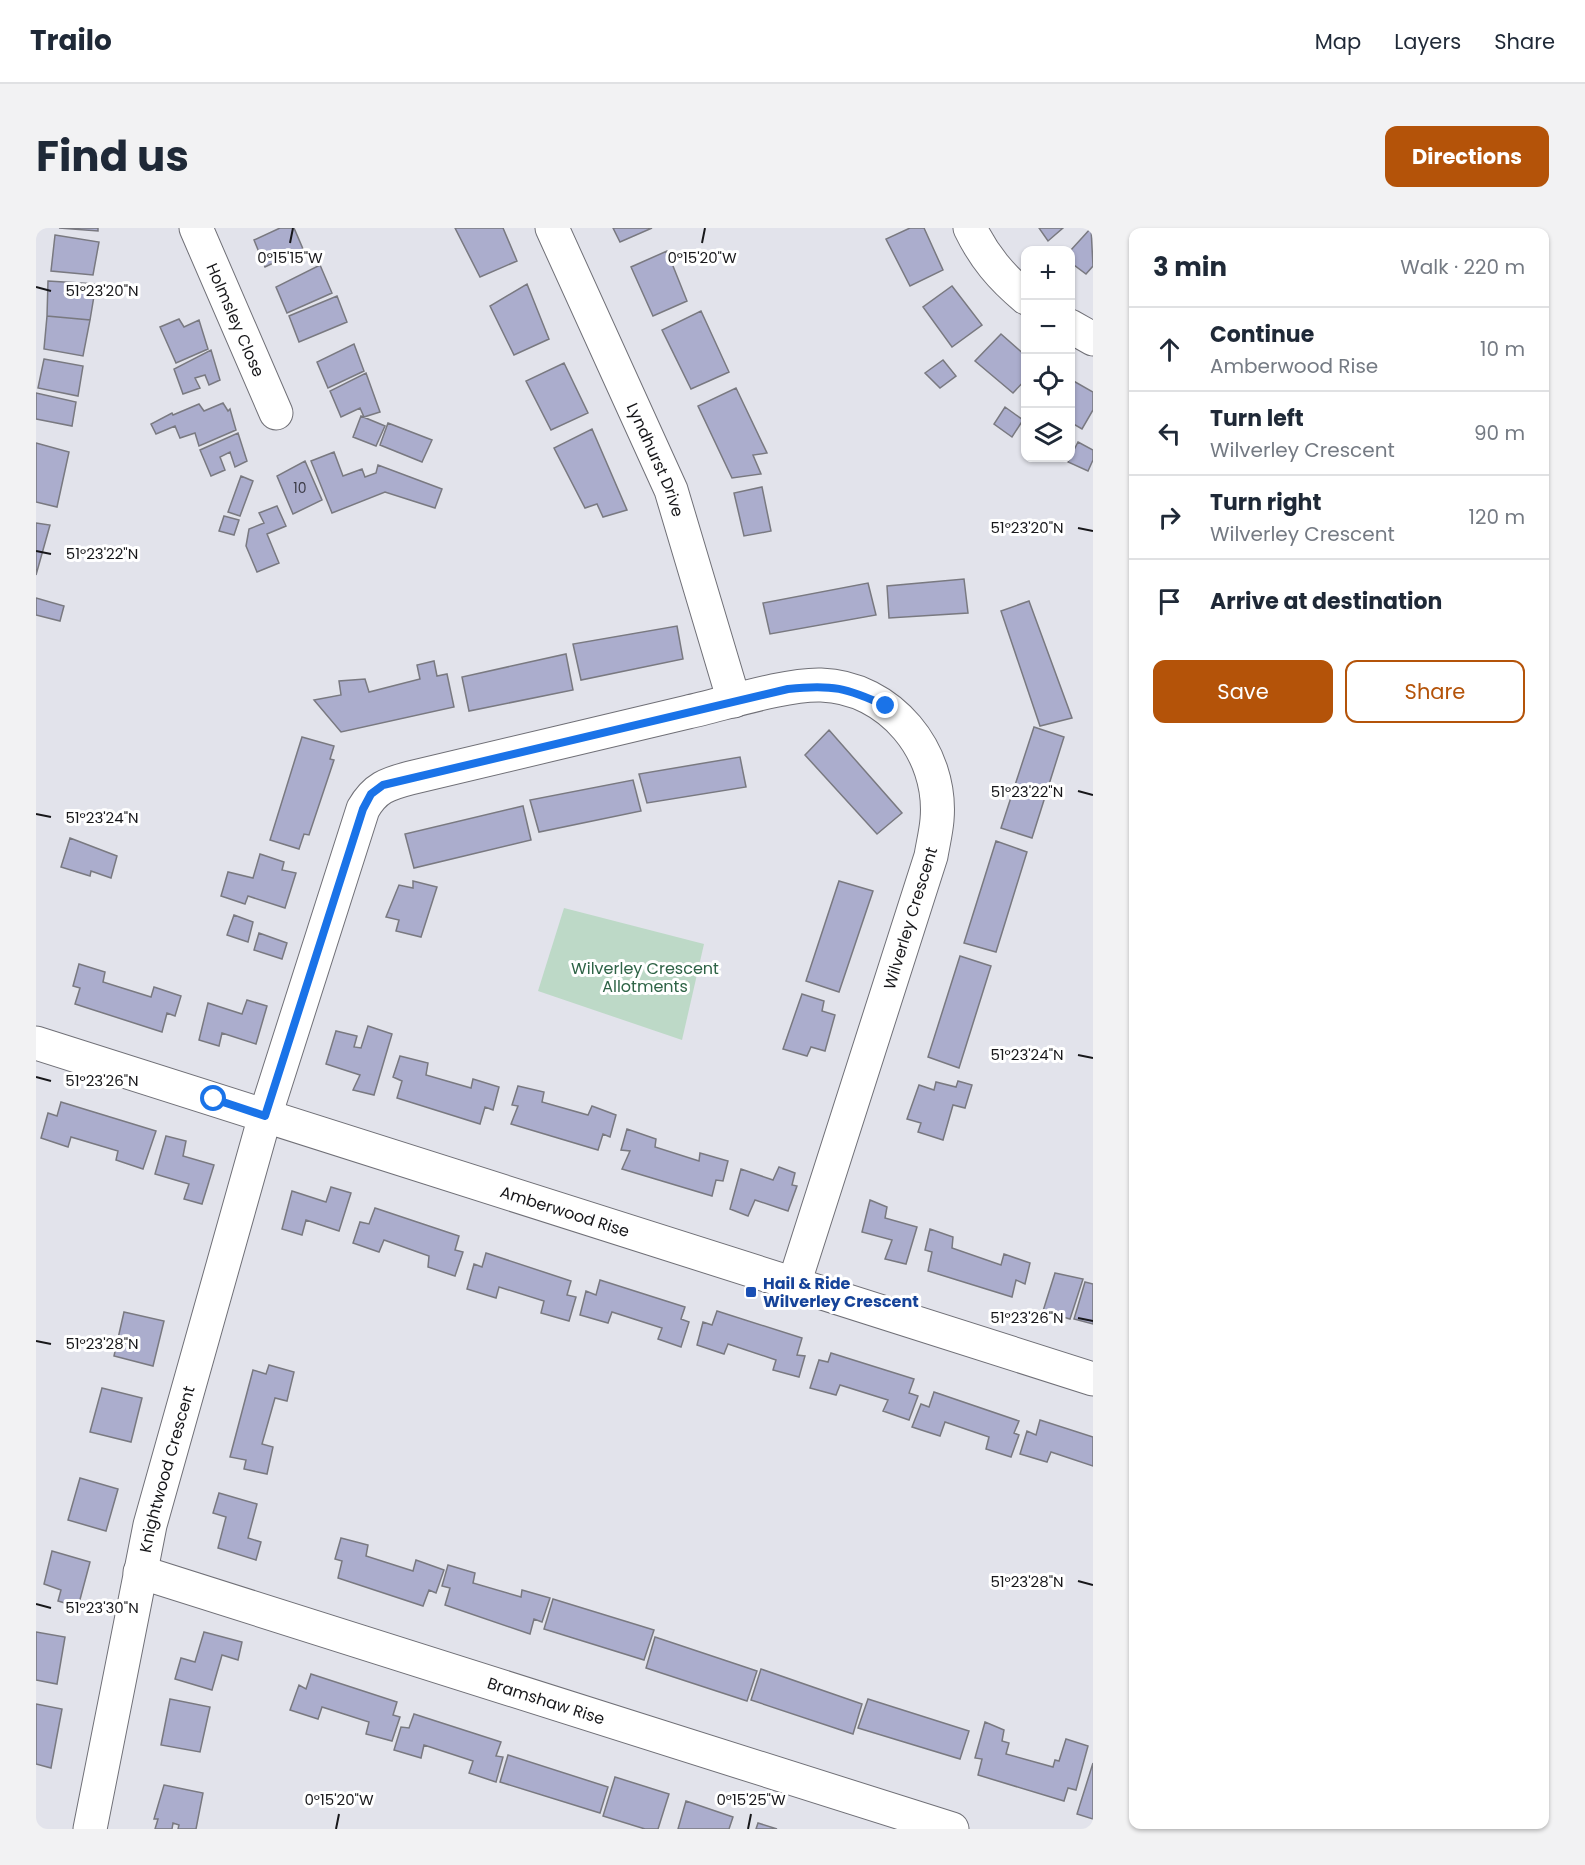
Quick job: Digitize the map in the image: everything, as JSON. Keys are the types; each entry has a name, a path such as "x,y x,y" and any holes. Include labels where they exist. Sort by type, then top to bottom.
{"street":[{"name":"Holmsley Close","path":"196,228 276,413"},
{"name":"Lyndhurst Drive","path":"552,228 671,490 734,701"},
{"path":"970,228 982,252 1001,277 1021,294"},
{"path":"1075,328 1093,339"},
{"name":"Wilverley Crescent","path":"265,1116 360,818 371,794 383,785 734,701 821,685 852,690 886,706 910,729 928,759 936,792 938,820 931,856 794,1284"},
{"name":"Amberwood Rise","path":"36,1043 1093,1379"},
{"name":"Knightwood Crescent","path":"90,1829 150,1525 265,1116"},
{"name":"Bramshaw Rise","path":"140,1572 952,1829"}],"green space":[{"name":"Wilverley Crescent Allotments","path":"564,908 704,944 682,1040 538,991"}],"building":[{"path":"59,228 98,228 98,231"},
{"path":"280,228 294,228 303,249 265,267 254,240"},
{"path":"455,228 503,228 517,261 480,277"},
{"path":"613,228 652,228 620,242"},
{"path":"910,228 924,228 943,270 910,286 886,239"},
{"path":"1039,228 1063,228 1048,241"},
{"path":"1091,228 1093,266 1086,274 1075,266 1075,246"},
{"path":"55,235 99,242 93,275 51,271"},
{"path":"667,251 687,301 653,316 631,267"},
{"path":"320,265 332,293 287,313 276,287"},
{"path":"48,281 96,284 90,320 47,316"},
{"path":"527,284 549,339 514,355 490,306"},
{"path":"952,286 982,325 952,347 923,307"},
{"path":"337,296 347,322 299,342 289,316"},
{"path":"701,311 729,372 691,389 662,330"},
{"path":"47,316 90,320 83,356 44,349"},
{"path":"179,319 184,327 199,320 208,349 176,363 160,327"},
{"path":"1001,334 1021,352 1021,384 1013,393 975,361"},
{"path":"354,344 364,371 328,388 317,362"},
{"path":"211,350 220,380 209,385 205,375 195,378 200,388 183,394 174,369"},
{"path":"44,359 83,366 78,396 38,388"},
{"path":"943,360 956,376 940,388 925,373"},
{"path":"564,363 588,413 551,430 526,381"},
{"path":"366,373 380,412 364,417 360,408 341,417 330,391"},
{"path":"1075,382 1093,392 1093,410 1082,429 1075,425"},
{"path":"736,388 767,453 753,455 761,474 732,478 698,406"},
{"path":"36,393 76,402 72,426 36,419"},
{"path":"223,403 228,411 230,409 236,430 199,446 195,433 180,438 175,426 156,434 151,424 172,413 173,415 199,404 204,411"},
{"path":"1005,407 1021,419 1021,423 1012,437 994,424"},
{"path":"361,416 385,426 376,446 353,437"},
{"path":"388,423 432,440 422,462 380,445"},
{"path":"592,429 627,510 603,517 597,504 585,508 554,448"},
{"path":"238,433 247,461 235,467 230,452 220,457 225,470 211,476 200,450"},
{"path":"1078,442 1093,450 1093,460 1088,471 1068,462 1075,462 1075,448"},
{"path":"36,443 69,452 57,507 36,502"},
{"path":"334,452 343,476 362,469 365,477 376,473 378,465 442,489 435,508 385,492 332,513 311,461"},
{"path":"305,461 322,500 293,514 277,476"},
{"path":"241,476 253,481 240,516 228,512"},
{"path":"762,487 771,531 744,536 734,493"},
{"path":"277,506 286,526 267,534 279,563 257,572 246,546 249,529 264,523 259,513"},
{"path":"224,516 239,520 234,535 219,531"},
{"path":"36,523 50,525 36,575"},
{"path":"964,579 968,613 889,618 887,586"},
{"path":"868,583 876,615 770,634 763,603"},
{"path":"36,598 64,606 60,621 36,615"},
{"path":"1029,601 1072,718 1040,726 1001,611"},
{"path":"677,626 683,659 581,680 573,644"},
{"path":"566,654 573,690 469,711 462,677"},
{"path":"434,661 437,676 447,674 454,707 341,732 314,700 341,695 339,681 365,679 369,692 420,679 417,665"},
{"path":"1034,727 1064,737 1032,838 1001,828"},
{"path":"829,730 902,813 877,834 805,755"},
{"path":"302,737 334,746 330,759 334,760 309,835 304,834 299,849 270,840"},
{"path":"740,757 746,787 647,803 639,774"},
{"path":"633,780 641,811 539,832 530,800"},
{"path":"523,806 531,840 414,868 405,834"},
{"path":"70,838 117,856 111,878 91,871 90,876 61,867"},
{"path":"996,841 1027,852 996,952 964,943"},
{"path":"260,854 284,862 282,870 296,873 285,908 248,896 245,904 221,896 228,872 253,878"},
{"path":"413,881 437,887 421,937 396,931 399,920 386,917 399,885 413,888"},
{"path":"839,881 873,891 839,992 806,981"},
{"path":"234,915 253,922 248,942 227,935"},
{"path":"259,933 287,943 282,959 254,950"},
{"path":"960,956 991,966 959,1068 928,1057"},
{"path":"79,964 105,972 103,982 151,997 154,987 181,996 175,1016 167,1013 162,1032 75,1004 80,988 73,986"},
{"path":"802,994 824,1001 822,1011 835,1015 825,1051 811,1047 807,1056 783,1049"},
{"path":"247,1000 267,1006 256,1044 222,1033 219,1046 199,1040 208,1003 242,1014"},
{"path":"368,1026 392,1034 374,1095 353,1090 360,1075 326,1064 336,1031 357,1036 354,1047 361,1048"},
{"path":"400,1056 428,1063 426,1075 471,1088 473,1079 499,1087 493,1110 485,1107 480,1124 397,1098 402,1081 393,1077"},
{"path":"958,1081 972,1085 965,1108 953,1105 943,1140 918,1132 921,1123 907,1119 919,1085 934,1090 936,1082 956,1087"},
{"path":"518,1086 544,1092 542,1102 588,1115 592,1106 616,1115 610,1137 603,1134 598,1150 511,1124 518,1106 512,1105"},
{"path":"61,1102 156,1131 143,1169 116,1160 118,1151 71,1137 68,1147 41,1138 48,1113 57,1116"},
{"path":"627,1129 656,1139 655,1147 699,1161 700,1153 728,1161 723,1181 716,1180 712,1196 622,1169 630,1151 621,1150"},
{"path":"166,1136 186,1141 183,1156 214,1165 202,1204 184,1199 189,1184 155,1174"},
{"path":"779,1167 795,1173 792,1185 797,1186 788,1211 755,1200 748,1216 730,1209 741,1169 773,1180"},
{"path":"331,1187 351,1193 339,1231 306,1220 302,1235 282,1229 292,1191 326,1202"},
{"path":"870,1200 887,1207 885,1218 917,1227 906,1264 885,1259 892,1240 862,1232"},
{"path":"375,1208 459,1236 455,1250 463,1252 455,1276 428,1267 429,1256 384,1240 379,1252 353,1243 360,1222 369,1224"},
{"path":"930,1229 953,1237 952,1248 1001,1265 1004,1254 1030,1263 1025,1284 1016,1280 1012,1297 928,1271 932,1252 925,1250"},
{"path":"486,1253 571,1281 567,1295 576,1297 569,1321 541,1313 544,1301 499,1287 496,1298 467,1289 474,1264 482,1267"},
{"path":"1055,1273 1083,1279 1070,1319 1043,1311"},
{"path":"600,1280 685,1307 681,1319 689,1322 681,1347 658,1339 662,1328 612,1312 608,1323 580,1315 586,1291 596,1295"},
{"path":"1085,1282 1093,1284 1093,1324 1074,1319"},
{"path":"717,1311 802,1338 797,1355 805,1356 799,1377 773,1370 776,1360 728,1344 724,1354 697,1345 703,1322 712,1325"},
{"path":"124,1312 164,1321 153,1366 114,1356"},
{"path":"831,1353 914,1379 909,1393 918,1396 909,1420 883,1411 888,1400 840,1385 836,1395 810,1388 819,1360 828,1362"},
{"path":"269,1365 294,1372 287,1401 275,1398 262,1444 273,1447 267,1474 244,1469 246,1460 230,1457 253,1370 266,1374"},
{"path":"102,1388 142,1398 131,1442 90,1432"},
{"path":"934,1392 1019,1421 1014,1433 1019,1435 1011,1457 986,1449 989,1437 945,1422 940,1436 912,1427 921,1404 929,1407"},
{"path":"1040,1420 1093,1437 1093,1466 1051,1452 1047,1462 1020,1454 1027,1431 1036,1435"},
{"path":"80,1478 118,1489 106,1531 68,1520"},
{"path":"219,1493 257,1504 248,1538 261,1542 256,1560 218,1548 226,1517 213,1513"},
{"path":"341,1538 368,1545 366,1556 413,1571 416,1560 444,1570 436,1593 429,1590 423,1606 338,1578 342,1561 335,1559"},
{"path":"52,1551 90,1562 78,1607 58,1601 61,1590 44,1584"},
{"path":"448,1565 475,1573 473,1583 521,1597 522,1590 550,1598 542,1622 534,1619 530,1634 445,1605 450,1588 442,1586"},
{"path":"553,1599 654,1630 644,1660 544,1629"},
{"path":"36,1632 65,1637 57,1684 36,1680"},
{"path":"204,1632 242,1642 238,1660 222,1655 212,1690 175,1679 181,1658 195,1662"},
{"path":"655,1637 757,1671 747,1701 646,1668"},
{"path":"761,1669 862,1704 853,1734 751,1700"},
{"path":"311,1674 397,1702 393,1715 400,1717 392,1741 366,1734 369,1722 322,1707 318,1719 290,1710 299,1685 306,1689"},
{"path":"170,1699 210,1707 200,1752 161,1745"},
{"path":"868,1699 969,1731 960,1759 858,1728"},
{"path":"36,1704 62,1709 51,1768 36,1764"},
{"path":"414,1714 501,1742 496,1756 503,1757 496,1782 469,1773 473,1761 424,1745 421,1758 394,1750 401,1727 409,1728"},
{"path":"985,1722 1004,1730 1002,1741 1009,1743 1006,1754 1053,1767 1055,1760 1059,1761 1066,1739 1088,1746 1076,1790 1068,1788 1064,1801 978,1775 982,1759 975,1758"},
{"path":"508,1755 608,1787 600,1813 500,1782"},
{"path":"1093,1763 1093,1819 1077,1814"},
{"path":"615,1777 669,1794 658,1829 645,1829 603,1816"},
{"path":"164,1785 203,1793 196,1829 178,1829 179,1825 173,1823 172,1829 155,1829 158,1819 154,1819"},
{"path":"686,1801 733,1817 729,1829 678,1829"},
{"path":"758,1823 777,1829 756,1829"}],"place":[{"name":"Hail & Ride Wilverley Crescent","path":"751,1292"}],"route":[{"path":"214,1099 265,1116 363,809 371,794 383,785 788,689 821,685 852,690 886,706"}]}
